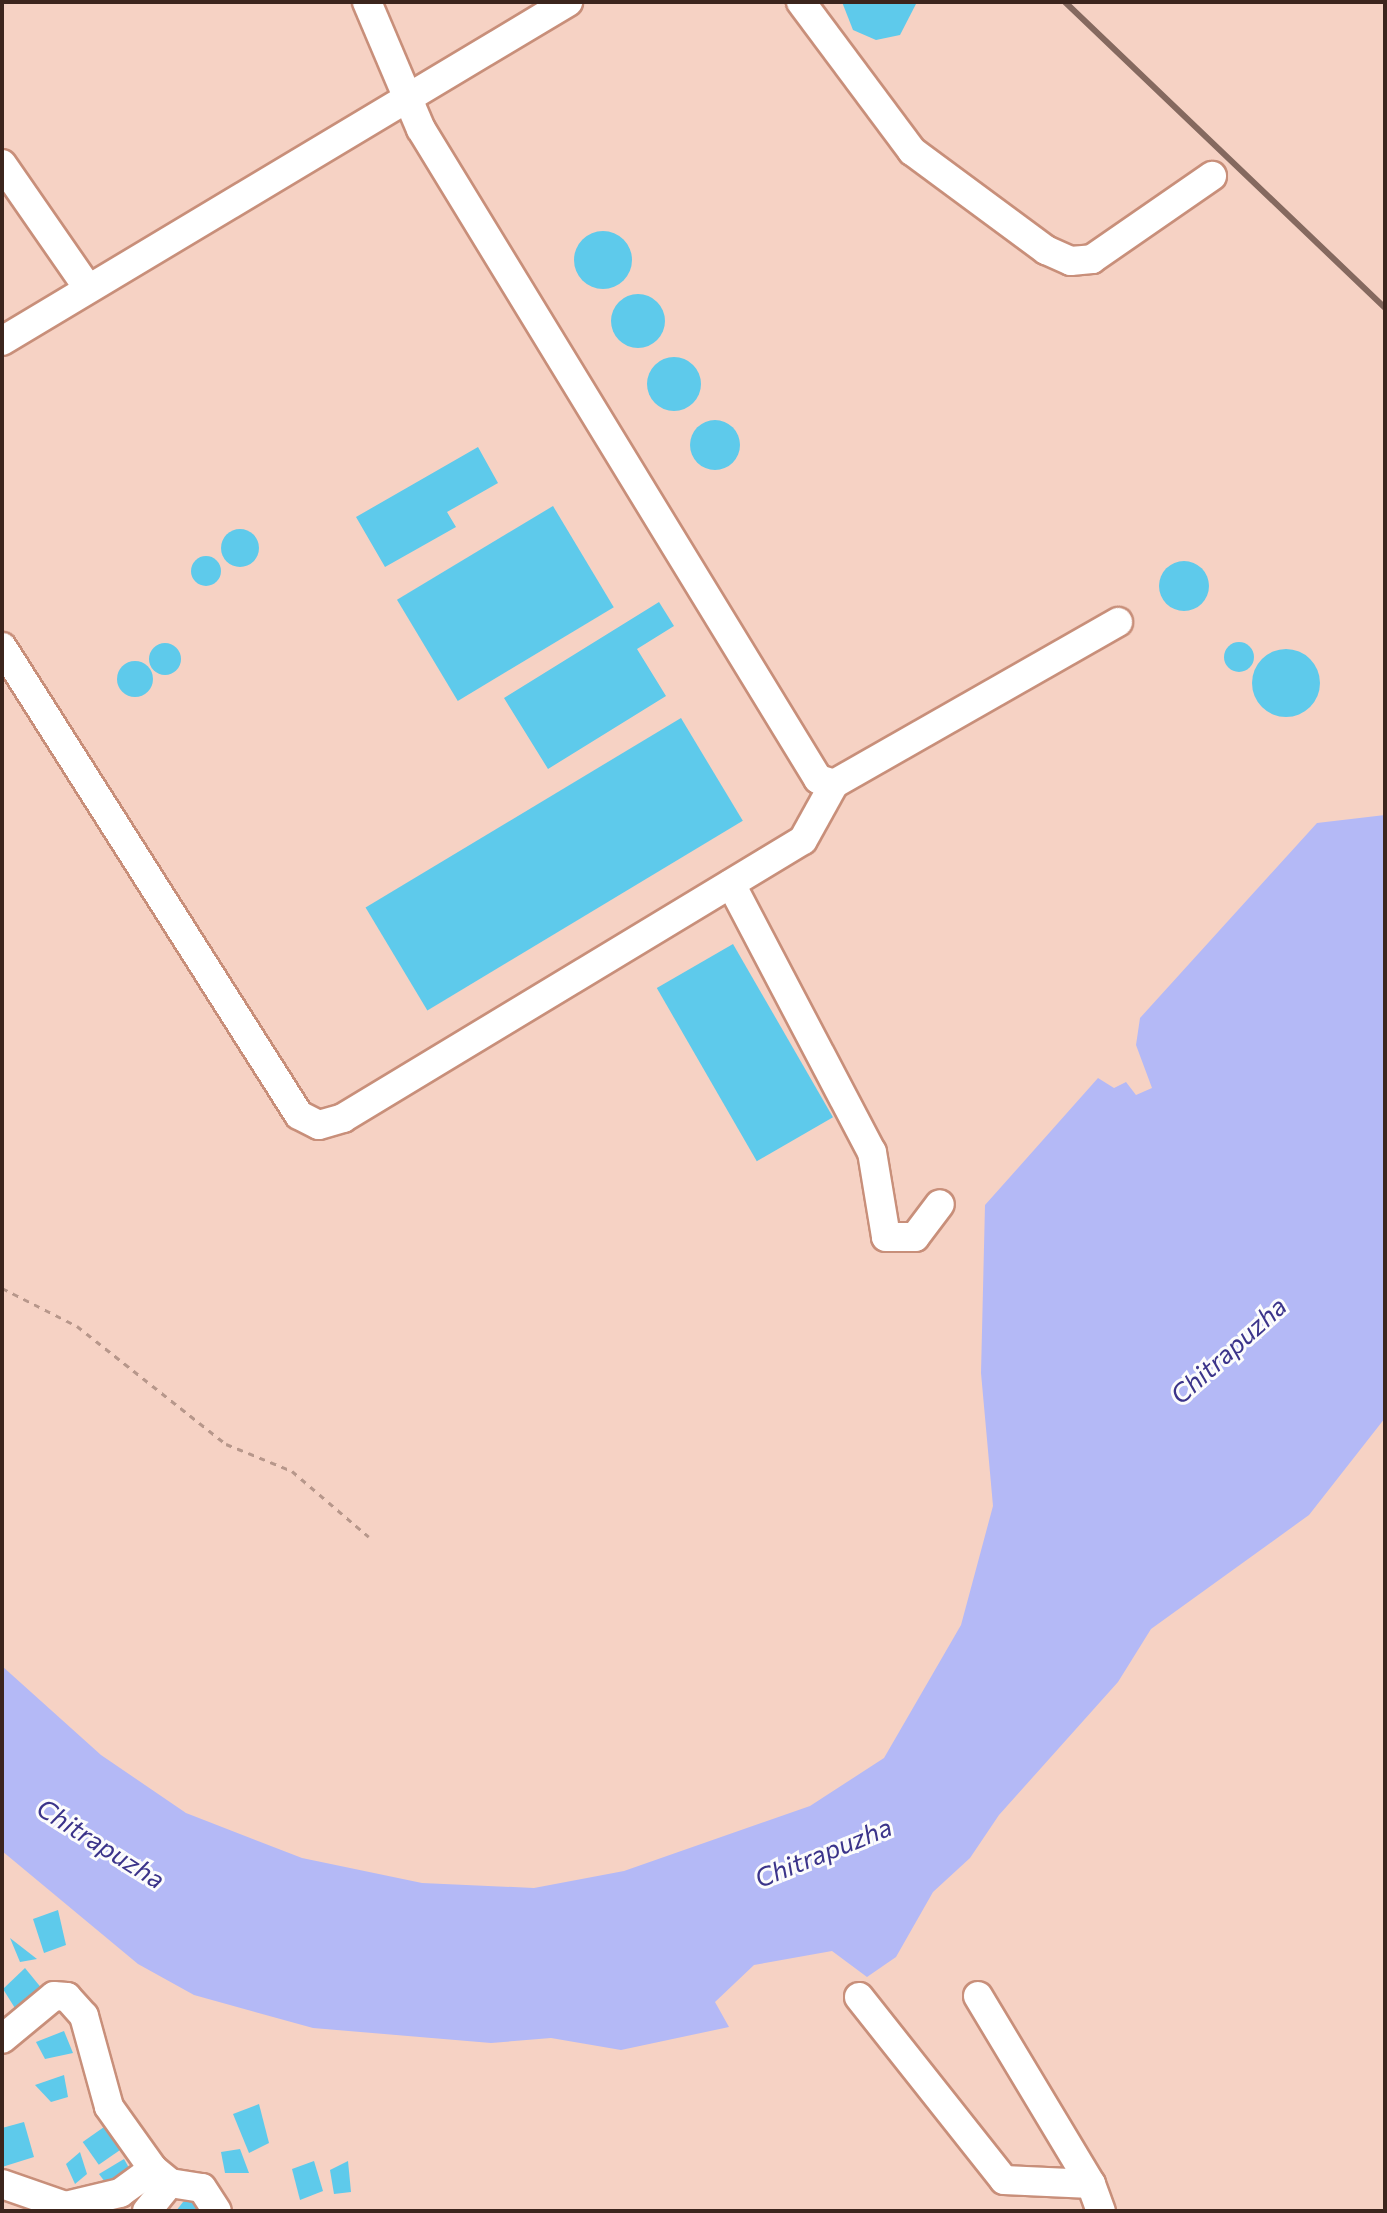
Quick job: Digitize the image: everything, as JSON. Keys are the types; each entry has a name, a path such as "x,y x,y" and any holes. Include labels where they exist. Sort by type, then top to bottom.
{"street":[{"path":"367,2 409,99 818,779 834,784"},
{"path":"2,341 568,2"},
{"path":"801,2 912,151 1046,250 1071,261 1092,259 1212,176"},
{"path":"2,164 88,288"},
{"path":"2,647 299,1115 319,1125 343,1118 803,840 834,784 1118,622"},
{"path":"731,884 872,1152 886,1237 915,1237 940,1204"},
{"path":"2,2039 54,1996 67,1997 84,2016 109,2107 161,2176 202,2188 217,2211"},
{"path":"978,1996 1091,2184 1101,2211"},
{"path":"859,1997 1004,2180 1091,2184"},
{"path":"2,2184 65,2206 120,2193 161,2176"},
{"path":"147,2211 161,2176"}],"path":[{"path":"2,1288 77,1326 226,1444 292,1471 369,1537"}],"water":[{"name":"Chitrapuzha","path":"1385,815 1385,1418 1309,1515 1151,1629 1118,1682 999,1815 970,1858 933,1892 896,1957 867,1977 832,1951 754,1965 715,2002 729,2027 621,2050 551,2038 491,2043 313,2028 194,1995 138,1964 2,1851 2,1666 101,1755 186,1813 302,1858 422,1883 534,1888 624,1871 810,1806 884,1758 961,1625 993,1506 981,1373 985,1205 1098,1078 1114,1088 1126,1082 1136,1095 1152,1088 1136,1045 1140,1018 1317,823"}],"building":[{"path":"842,2 917,2 900,35 876,40 853,30"},
{"path":"603,231 624,239 632,260 624,281 603,289 582,281 574,260 582,239"},
{"path":"638,294 657,302 665,321 657,340 638,348 619,340 611,321 619,302"},
{"path":"674,357 693,365 701,384 693,403 674,411 655,403 647,384 655,365"},
{"path":"715,420 732,428 740,445 732,462 715,470 698,462 690,445 698,428"},
{"path":"478,447 498,483 447,512 456,527 385,567 356,517"},
{"path":"553,506 614,607 458,701 397,600"},
{"path":"240,529 253,535 259,548 253,561 240,567 227,561 221,548 227,535"},
{"path":"206,556 216,561 221,571 216,581 206,586 196,581 191,571 196,561"},
{"path":"1184,561 1202,568 1209,586 1202,604 1184,611 1166,604 1159,586 1166,568"},
{"path":"659,602 674,626 637,649 666,696 548,769 504,698"},
{"path":"1239,642 1250,646 1254,657 1250,668 1239,672 1228,668 1224,657 1228,646"},
{"path":"165,643 176,648 181,659 176,670 165,675 154,670 149,659 154,648"},
{"path":"1286,649 1310,659 1320,683 1310,707 1286,717 1262,707 1252,683 1262,659"},
{"path":"135,661 148,666 153,679 148,692 135,697 122,692 117,679 122,666"},
{"path":"681,718 743,821 427,1010 366,908"},
{"path":"733,944 833,1117 757,1161 657,988"},
{"path":"58,1910 66,1945 44,1953 33,1919"},
{"path":"10,1938 37,1959 20,1962"},
{"path":"25,1968 43,1990 18,2013 3,1989"},
{"path":"64,2031 73,2053 45,2059 36,2042"},
{"path":"64,2075 68,2097 51,2102 35,2085"},
{"path":"259,2104 269,2143 249,2153 233,2114"},
{"path":"24,2122 34,2157 2,2167 2,2128"},
{"path":"104,2127 120,2150 99,2165 83,2142"},
{"path":"240,2149 249,2173 225,2173 221,2152"},
{"path":"80,2152 87,2174 75,2184 66,2164"},
{"path":"124,2159 133,2175 111,2190 99,2174"},
{"path":"314,2161 323,2191 300,2200 292,2169"},
{"path":"348,2161 351,2192 334,2194 330,2170"},
{"path":"198,2200 205,2211 176,2211 183,2202"}],"railway":[{"path":"1065,2 1385,308"}]}
